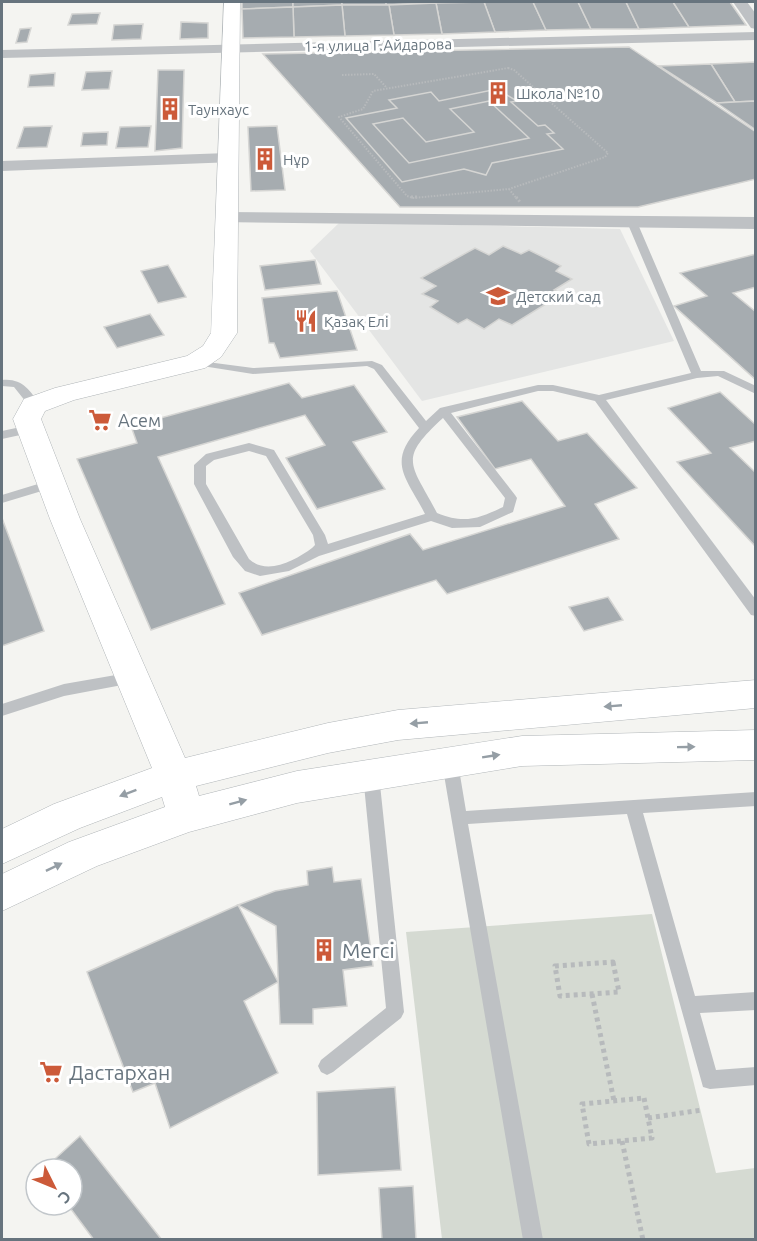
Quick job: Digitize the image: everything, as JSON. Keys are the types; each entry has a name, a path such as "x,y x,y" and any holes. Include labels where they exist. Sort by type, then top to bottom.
{"street":[{"path":"187,816 174,776 135,677 22,423 64,394 196,362 212,351 224,333 232,2"},
{"path":"740,2 756,25"},
{"name":"1-я улица Г.Айдарова","path":"2,54 756,36"},
{"path":"2,166 228,158"},
{"path":"226,218 756,223"},
{"path":"2,847 67,816 174,776 328,738 398,725 756,694"},
{"path":"2,893 82,854 187,816 297,787 522,752 756,745"}],"lane":[{"path":"632,222 697,375"},
{"path":"196,362 253,371 368,363 378,367 425,428"},
{"path":"432,516 406,469 405,458 415,436 444,411 538,388 553,388 599,399 697,375 720,373 756,391"},
{"path":"2,383 17,383 22,386 22,423"},
{"path":"599,399 756,611"},
{"path":"317,552 322,546 319,535 270,453 249,447 210,457 200,465 200,484 245,565 259,571 274,569 314,556 317,552 432,516 452,524 480,523 509,509 511,498 444,411"},
{"path":"2,499 51,484"},
{"path":"2,710 64,690 135,677"},
{"path":"450,763 533,1239"},
{"path":"327,1066 394,1012 371,775"},
{"path":"459,818 756,799"},
{"path":"633,806 710,1080 756,1076"},
{"path":"689,1005 756,1001"}],"path":[{"path":"508,68 517,72 608,153 605,157 509,189 413,198 407,196 339,117 363,109 373,91 386,87 508,68"},
{"path":"342,75 374,74 386,87"},
{"path":"613,962 619,992 592,994 560,996 555,966 613,962"},
{"path":"592,994 614,1101"},
{"path":"644,1098 652,1138 589,1144 582,1104 614,1101 644,1098"},
{"path":"648,1118 702,1110"},
{"path":"622,1141 643,1239"}],"shaded area":[{"name":"Детский сад","path":"340,222 620,229 674,341 422,401 310,251"},
{"path":"652,914 716,1173 755,1168 755,1239 442,1239 406,932"}],"building":[{"path":"242,2 293,2 293,7 242,9"},
{"path":"293,2 342,2 342,5 293,7"},
{"path":"342,2 389,2 389,5 342,5"},
{"path":"386,2 435,2 436,3 386,5"},
{"path":"484,2 533,2 546,30 495,32"},
{"path":"484,2 495,32 442,34 436,3"},
{"path":"533,2 578,2 591,29 546,30"},
{"path":"578,2 626,2 639,29 591,29"},
{"path":"626,2 673,2 689,27 639,29"},
{"path":"673,2 730,2 746,25 689,27"},
{"path":"436,3 442,34 394,35 389,5"},
{"path":"342,5 389,5 394,35 345,36"},
{"path":"342,5 345,36 294,37 293,7"},
{"path":"293,7 294,37 243,38 242,9"},
{"path":"100,13 97,24 68,25 72,14"},
{"path":"181,22 208,23 208,38 180,39"},
{"path":"143,24 141,39 112,40 114,25"},
{"path":"31,28 27,42 16,43 20,29"},
{"name":"Школа №10","path":"629,47 756,132 756,179 638,207 400,207 263,54"},
{"path":"756,62 756,101 735,102 711,64"},
{"path":"711,64 735,102 717,103 659,66"},
{"name":"Таунхаус","path":"158,70 184,70 182,148 155,151"},
{"path":"112,71 109,89 82,90 86,72"},
{"path":"55,73 54,86 28,87 30,75"},
{"path":"497,89 517,101 511,102 538,126 545,125 554,133 547,134 563,149 492,163 486,175 464,169 402,182 346,118 397,108 389,100 431,92 439,101","holes":["489,101 529,138 409,163 373,124 403,118 426,142 474,132 450,109"]},
{"path":"756,101 756,130 717,103 735,102"},
{"path":"52,126 47,147 17,148 24,127"},
{"path":"151,126 148,147 116,148 120,127"},
{"name":"Нұр","path":"277,126 285,190 251,191 248,127"},
{"path":"108,132 107,145 81,146 83,133"},
{"path":"503,246 521,254 529,250 561,266 556,271 572,279 554,290 562,294 512,325 499,319 484,329 467,319 458,324 430,307 438,301 422,294 436,286 421,278 475,248 489,255"},
{"path":"756,254 756,287 733,293 756,312 756,380 674,306 707,296 680,273"},
{"path":"315,260 321,284 265,290 260,266"},
{"path":"168,265 186,297 158,303 141,271"},
{"name":"Қазақ Елі","path":"337,291 357,350 280,358 274,343 269,343 262,298"},
{"path":"150,314 164,335 117,348 104,327"},
{"path":"289,383 302,398 354,385 387,432 353,442 385,489 317,509 286,458 325,445 305,415 158,457 225,604 151,630 77,459 137,443 131,426"},
{"path":"720,392 756,425 756,441 730,448 756,473 756,547 677,462 711,453 668,408"},
{"path":"522,401 558,441 587,433 637,488 595,504 619,539 447,594 436,580 262,635 239,593 410,534 423,550 565,506 531,459 495,469 457,417"},
{"path":"2,518 44,631 2,646"},
{"path":"608,597 623,620 584,631 569,607"},
{"name":"Merci","path":"332,867 334,882 361,879 373,966 343,970 347,1006 313,1009 313,1024 280,1024 276,926 238,905 275,891 308,885 307,871"},
{"path":"238,905 278,982 244,1001 278,1073 170,1128 155,1083 133,1092 87,972"},
{"path":"395,1087 401,1170 318,1175 317,1092"},
{"path":"80,1136 162,1240 94,1240 77,1217 84,1217 84,1157 57,1157"},
{"path":"413,1186 416,1240 382,1240 379,1188"}],"place":[{"name":"Школа №10","path":"498,93"},
{"name":"Таунхаус","path":"170,109"},
{"name":"Нұр","path":"265,159"},
{"name":"Детский сад","path":"498,296"},
{"name":"Қазақ Елі","path":"306,321"},
{"name":"Асем","path":"100,420"},
{"name":"Merci","path":"324,950"},
{"name":"Дастархан","path":"51,1072"}]}
